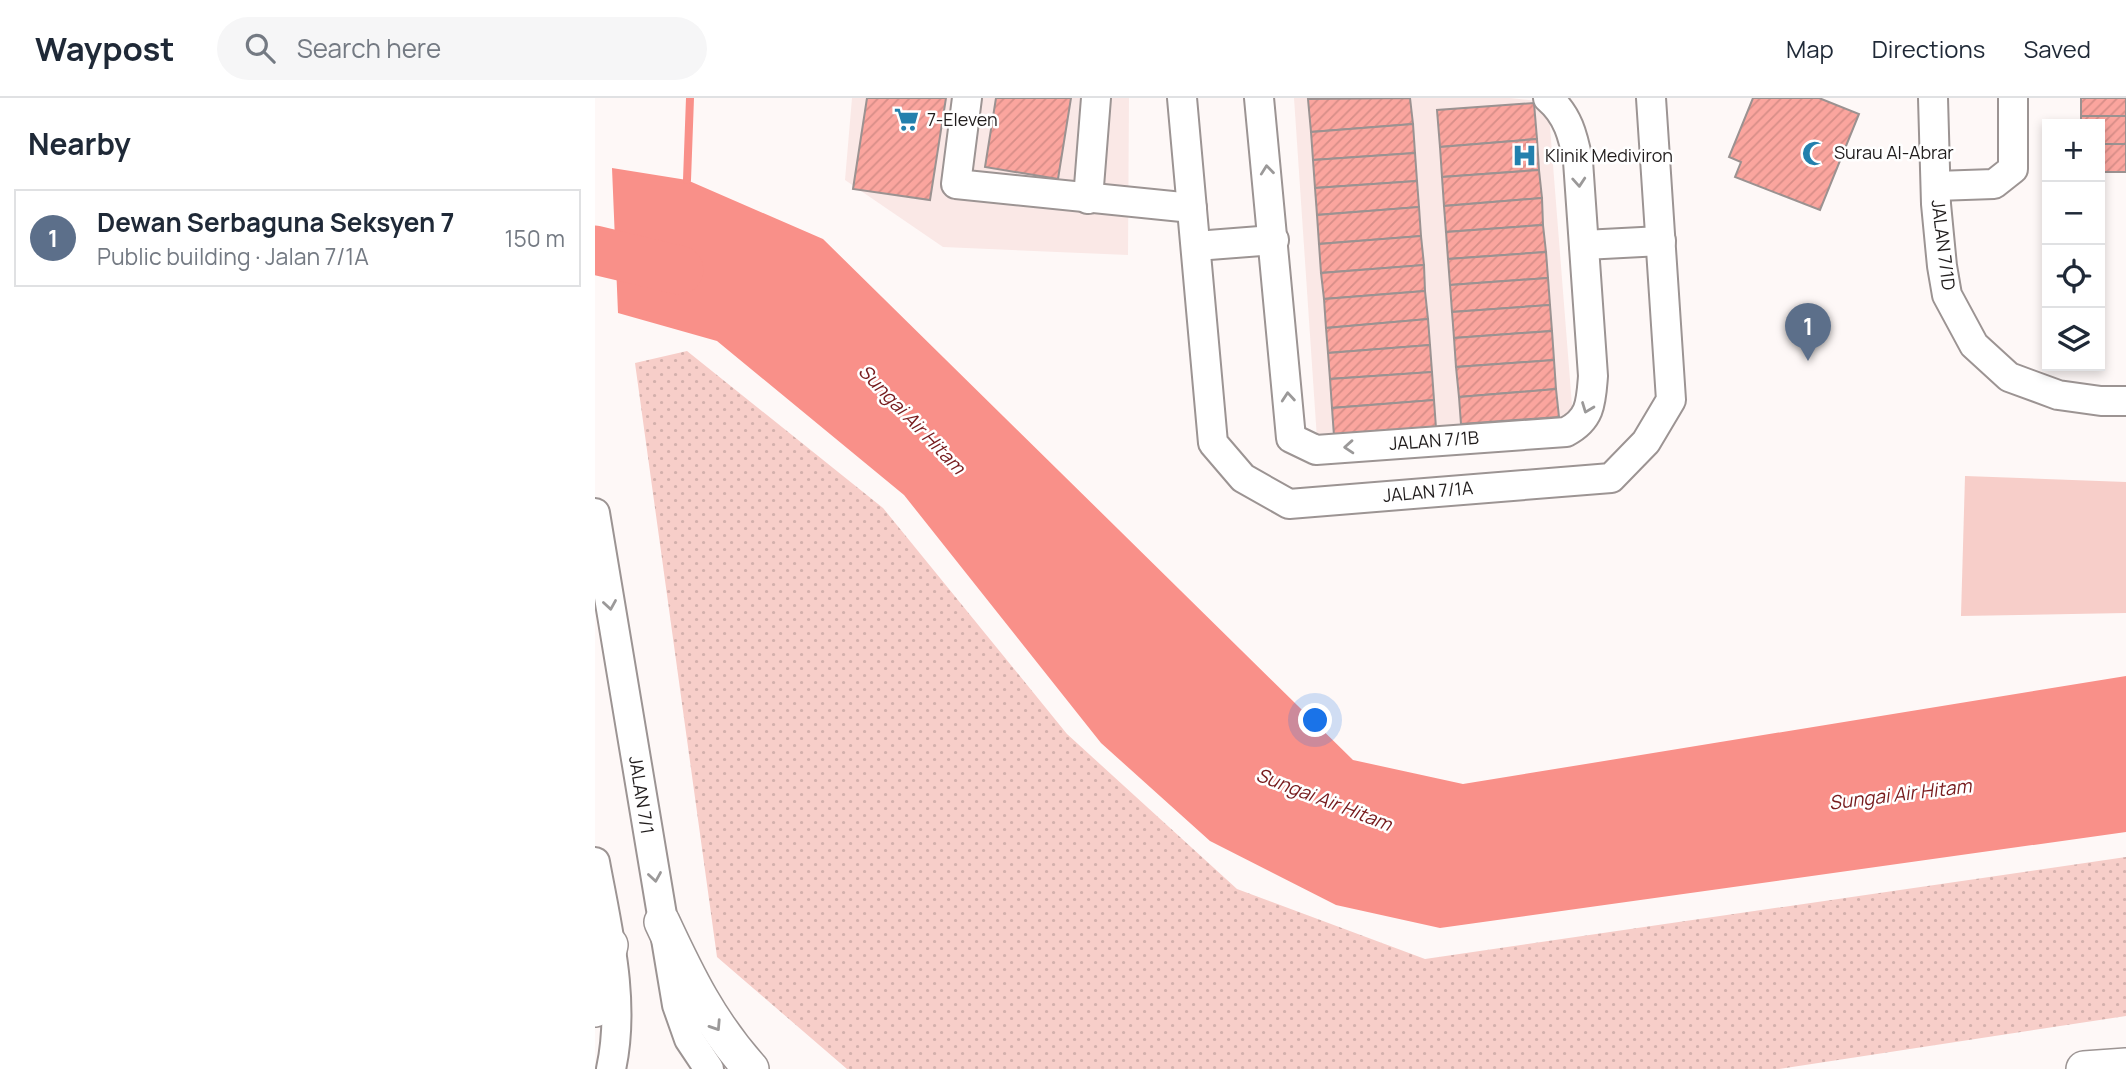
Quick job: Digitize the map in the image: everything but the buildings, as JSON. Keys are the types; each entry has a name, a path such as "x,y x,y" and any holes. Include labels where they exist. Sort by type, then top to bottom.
{"main road":[{"path":"662,922 693,989 727,1041 751,1069"},
{"path":"595,1009 610,945"},
{"path":"2084,1069 2126,1066"}],"street":[{"path":"967,98 956,184 1192,208"},
{"path":"1088,199 1096,98"},
{"name":"JALAN 7/1A","path":"1182,98 1213,443 1243,478 1289,503 1611,478 1646,442 1671,400 1651,98"},
{"name":"JALAN 7/1B","path":"1259,98 1291,438 1316,450 1566,432 1579,425 1588,411 1593,376 1578,161 1571,130 1559,107 1548,98"},
{"name":"JALAN 7/1D","path":"1933,98 1935,186 1947,295 1974,345 2009,377 2058,395 2126,401"},
{"path":"1935,186 1994,184 2013,169 2013,98"},
{"path":"1196,246 1274,240"},
{"path":"1584,245 1661,240"},
{"name":"JALAN 7/1","path":"595,513 677,1005 689,1039 709,1069"},
{"path":"595,862 610,945 616,1014 611,1069"}],"shaded area":[{"path":"852,98 1129,98 1128,255 943,247 845,180"},
{"path":"1294,98 1510,98 1538,101 1549,114 1573,418 1317,439"},
{"path":"687,351 883,508 1067,734 1237,889 1425,959 2126,857 2126,1016 1779,1069 847,1069 717,957 635,363"},
{"path":"1965,476 2126,482 2126,613 1961,616"}],"water":[{"path":"612,168 687,180 823,239 1353,760 1463,784 2126,676 2126,832 1440,928 1336,905 1210,841 1101,743 904,495 717,341 618,313"}],"waterway":[{"path":"687,180 690,98"},
{"name":"Sungai Air Hitam","path":"595,250 679,270"}],"place":[{"name":"7-Eleven","path":"907,120"},
{"name":"Surau Al-Abrar","path":"1814,153"},
{"name":"Klinik Mediviron","path":"1525,156"},
{"name":"Dewan Serbaguna Seksyen 7","path":"1808,361"}]}
